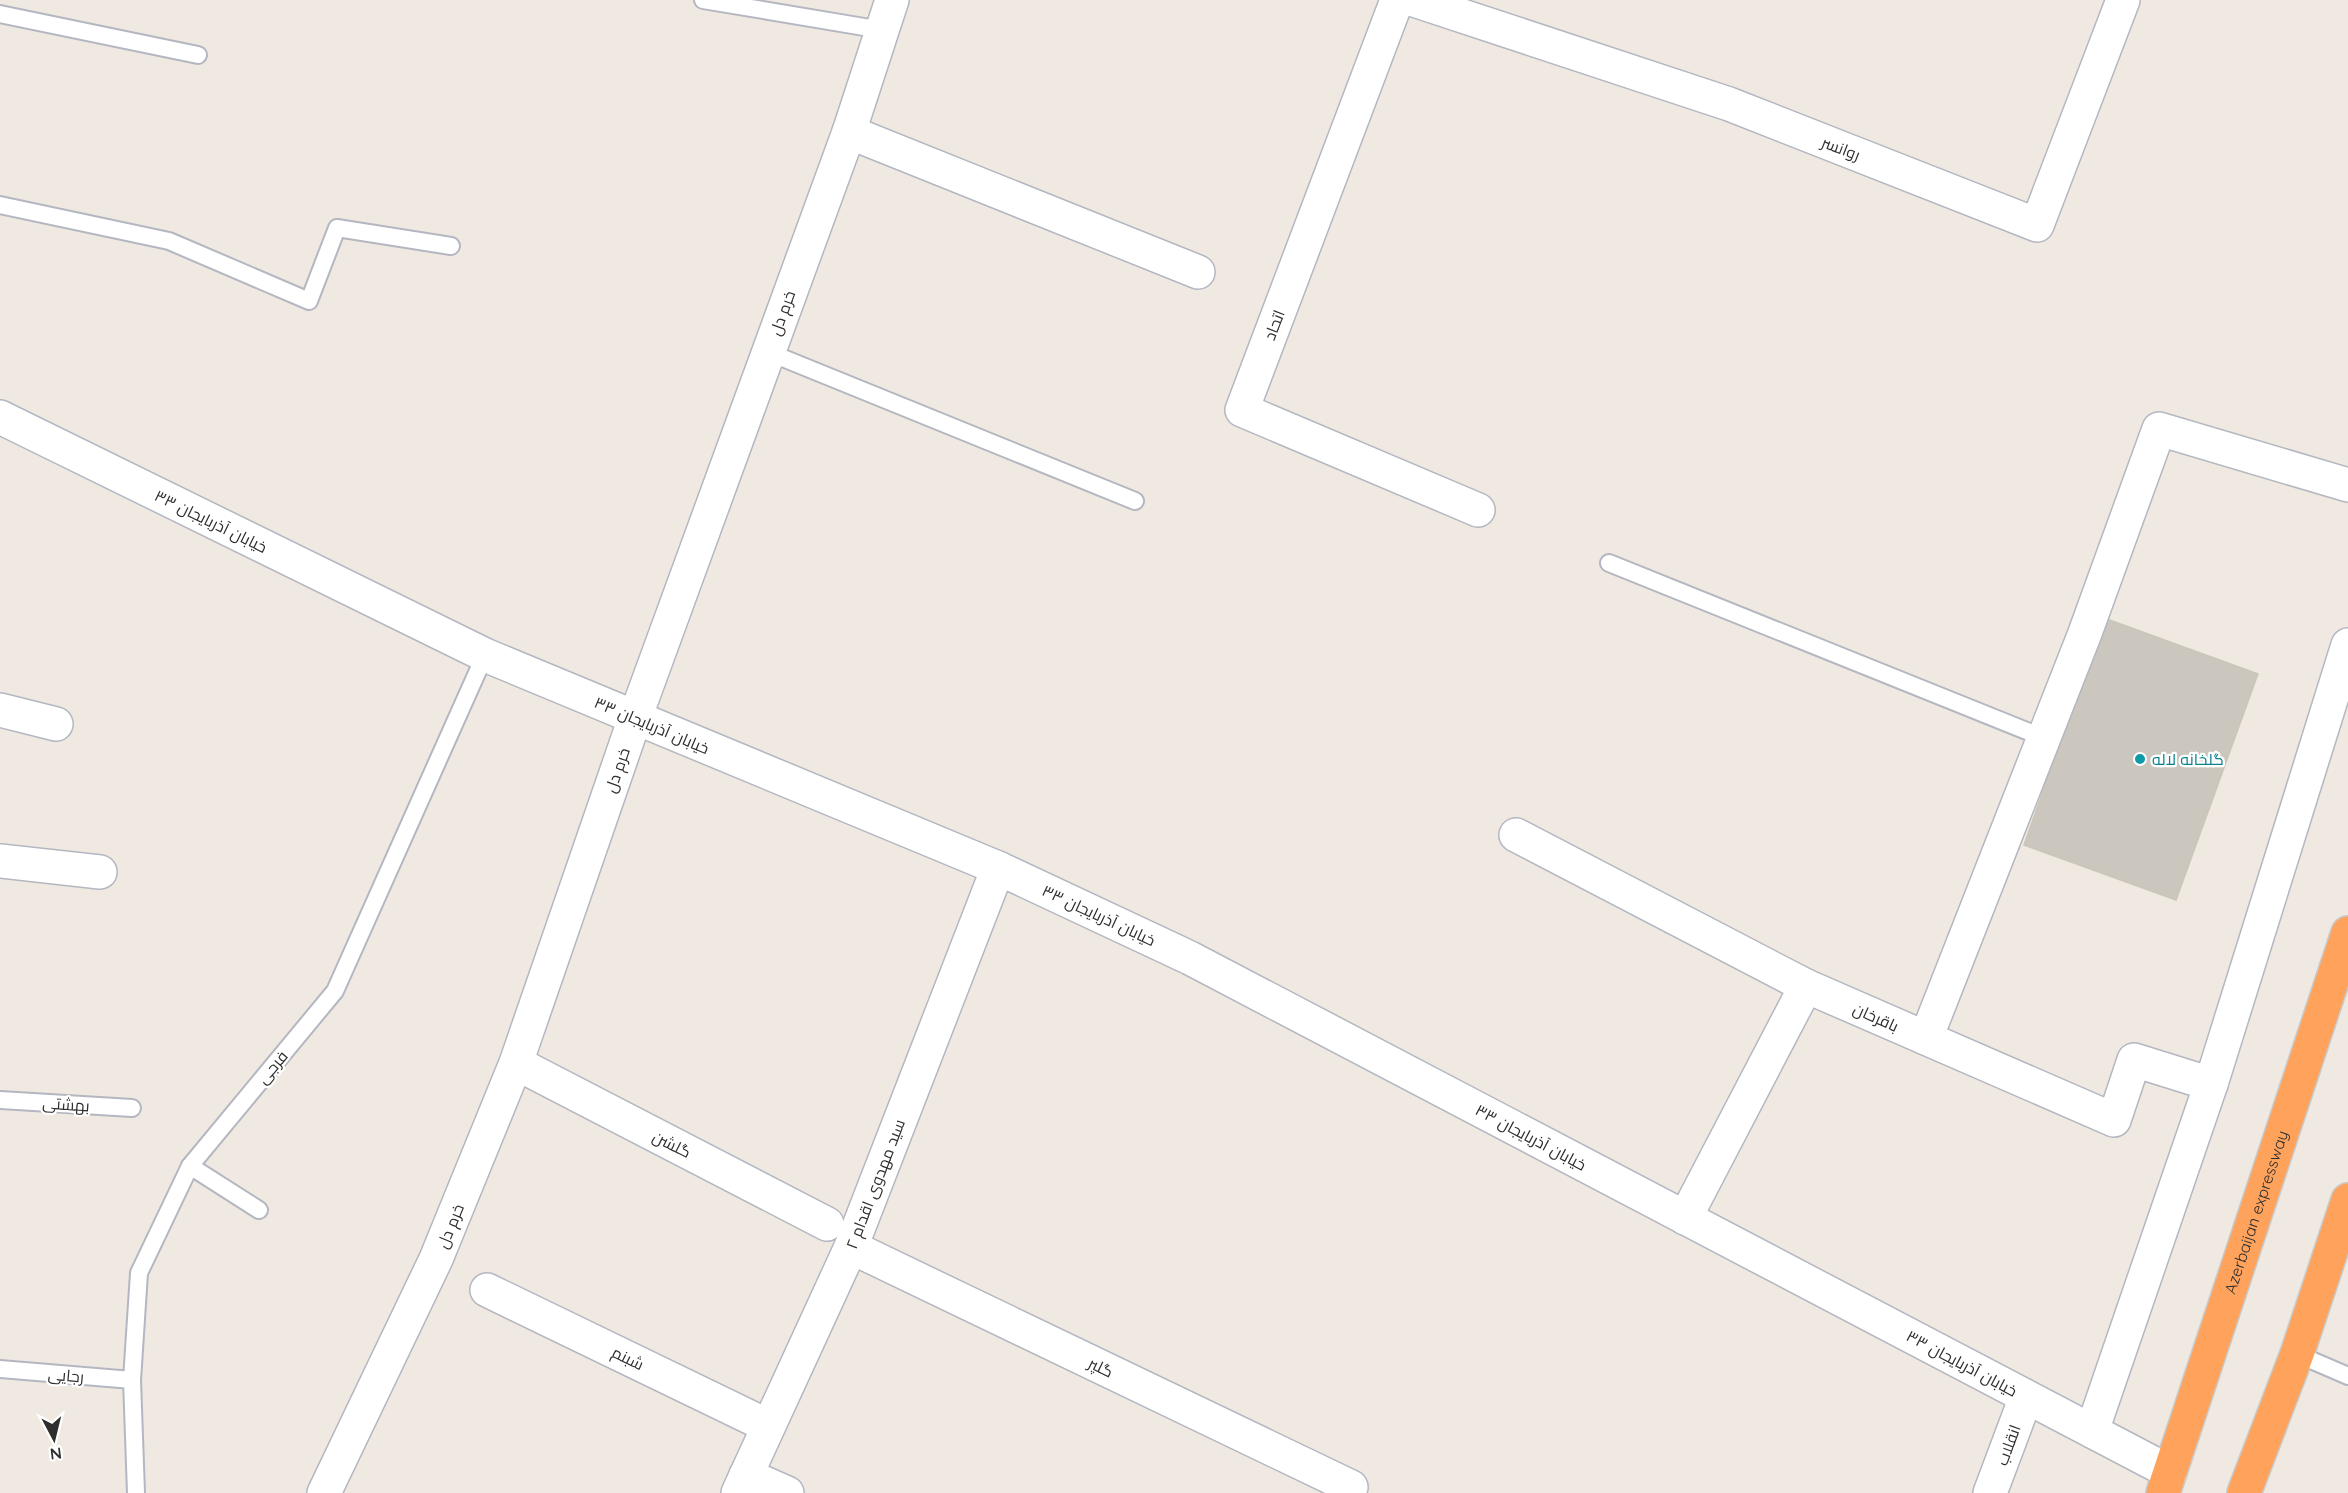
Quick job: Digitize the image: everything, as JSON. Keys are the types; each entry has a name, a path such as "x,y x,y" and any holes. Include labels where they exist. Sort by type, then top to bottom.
{"highway":[{"name":"Azerbaijan expressway","path":"2166,1483 2348,933"},
{"path":"2244,1493 2297,1354 2348,1200"}],"street":[{"name":"اتحاد","path":"1397,0 1242,410 1478,510"},
{"name":"روانسر","path":"1414,0 1729,104 2037,225 2123,0"},
{"name":"خرم دل","path":"324,1493 436,1259 516,1063 635,718 849,132 887,15"},
{"path":"849,132 1198,272"},
{"name":"خیابان آذربایجان ۳۳","path":"0,417 485,655 998,868 1190,958 2092,1431 2166,1483"},
{"path":"1926,1038 2044,738 2159,429 2348,485"},
{"path":"2092,1431 2211,1084 2348,645"},
{"path":"0,710 56,723"},
{"name":"باقرخان","path":"1516,835 1806,986 2114,1120 2134,1060 2211,1084"},
{"path":"0,861 100,872"},
{"name":"سید مهدوی اقدام ۲","path":"742,1484 851,1246 998,868"},
{"path":"1685,1218 1806,986"},
{"name":"گلشن","path":"516,1063 827,1224"},
{"name":"گلپر","path":"851,1246 1351,1487"},
{"name":"شبنم","path":"488,1290 768,1426"},
{"name":"انقلاب","path":"1990,1493 2026,1397"},
{"path":"742,1484 787,1493"}],"lane":[{"path":"703,0 887,15"},
{"path":"0,14 198,55"},
{"path":"0,206 169,241 309,301 337,228 451,246"},
{"path":"768,352 1135,501"},
{"path":"1609,563 2044,738"},
{"name":"فرجی","path":"136,1493 132,1380 139,1273 190,1166 335,991 485,655"},
{"name":"بهشتی","path":"0,1100 132,1108"},
{"path":"190,1166 259,1210"},
{"path":"2297,1354 2348,1376"},
{"name":"رجایی","path":"0,1369 132,1380"}],"building":[{"name":"گلخانه لاله","path":"2104,618 2258,674 2176,900 2024,845"}],"place":[{"name":"گلخانه لاله","path":"2140,759"}]}
